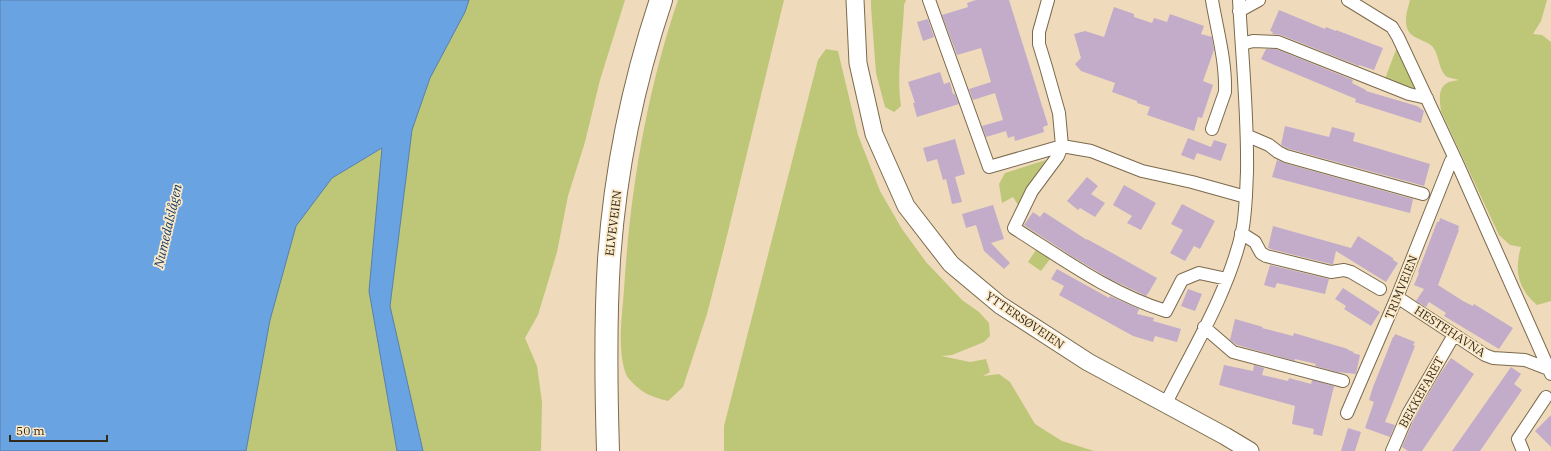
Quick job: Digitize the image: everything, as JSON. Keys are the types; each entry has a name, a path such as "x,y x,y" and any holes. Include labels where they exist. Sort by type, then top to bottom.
{"highway":[{"name":"ELVEVEIEN","path":"608,451 606,327 609,260 616,195 625,139 637,83 651,29 661,0"}],"main road":[{"name":"YTTERSØVEIEN","path":"856,0 858,63 874,134 906,206 951,264 1000,305 1088,362 1166,403 1250,451"}],"street":[{"path":"929,0 989,167 1062,146 1091,152 1142,171 1192,182 1246,197"},
{"path":"1048,0 1039,32 1039,44 1059,113 1062,146 1058,156 1032,191 1014,228 1097,280 1146,305 1166,311 1182,280 1199,274 1227,279"},
{"path":"1212,0 1224,68 1225,86 1212,129"},
{"path":"1166,403 1227,279 1241,233 1246,197 1248,136 1239,6 1259,0"},
{"path":"1348,0 1392,27 1398,37 1428,98 1551,372"},
{"path":"1242,44 1254,42 1278,42 1409,94 1428,98"},
{"path":"1248,136 1269,145 1286,156 1423,194"},
{"name":"TRIMVEIEN","path":"1347,413 1397,297 1451,161"},
{"path":"1241,233 1255,242 1261,253 1266,256 1331,272 1344,270 1351,272 1380,289"},
{"name":"HESTEHAVNA","path":"1397,297 1486,355 1493,358 1525,360 1551,372"},
{"path":"1204,327 1234,352 1343,381"},
{"name":"BEKKEFARET","path":"1392,451 1408,414 1454,335"},
{"path":"1523,451 1518,439 1546,396"}],"green space":[{"path":"469,0 625,0 600,80 585,142 568,196 557,252 538,315 525,338 537,366 542,402 541,451 423,451 390,306 412,130 430,78 465,12"},
{"path":"678,0 784,0 707,314 683,387 668,401 644,392 627,377 623,365 621,322 630,217 641,144 657,71"},
{"path":"871,0 906,0 904,5 899,69 901,106 894,112 885,107 876,73"},
{"path":"1410,0 1547,0 1541,21 1533,34 1542,35 1551,42 1551,301 1537,305 1522,286 1518,271 1521,247 1510,245 1499,235 1441,111 1440,92 1448,82 1459,80 1447,77 1442,70 1435,50 1432,46 1409,32 1406,21"},
{"path":"1397,47 1416,87 1412,90 1385,79"},
{"path":"826,49 838,51 858,135 880,191 902,229 926,262 962,300 979,312 989,323 990,336 984,342 952,355 941,356 970,362 986,359 990,372 983,376 999,374 1010,382 1035,424 1062,441 1094,451 724,451 724,426 818,60"},
{"path":"383,148 369,291 397,451 246,451 270,320 296,226 332,178"},
{"path":"1046,160 1027,187 1018,205 1013,197 1002,203 999,184 1005,173"},
{"path":"1036,250 1050,259 1041,271 1028,262"}],"water":[{"name":"Numedalslågen","path":"0,0 469,0 465,12 430,78 412,130 390,306 423,451 397,451 369,291 382,148 332,178 296,226 270,320 246,451 0,451"}],"building":[{"path":"976,0 1009,0 1048,125 1043,127 1044,132 1015,141 1014,136 1008,138 1006,131 986,137 982,126 1003,120 995,93 973,100 969,89 991,82 981,48 957,55 942,15 968,7 967,3"},
{"path":"1114,7 1134,14 1134,17 1152,23 1154,18 1167,22 1170,14 1204,26 1201,34 1212,37 1214,50 1203,81 1213,85 1202,118 1198,117 1194,131 1147,115 1150,107 1112,92 1115,83 1081,71 1075,64 1081,58 1074,34 1085,31 1104,37"},
{"path":"1279,10 1325,29 1326,27 1336,30 1383,48 1374,70 1359,66 1281,35 1272,34 1273,32 1270,31"},
{"path":"928,19 934,37 923,41 917,22"},
{"path":"1266,49 1276,49 1353,80 1352,83 1366,91 1417,106 1424,111 1421,123 1355,102 1356,99 1261,59"},
{"path":"940,72 944,84 950,82 953,94 955,94 959,104 917,117 913,103 915,103 908,82"},
{"path":"1285,126 1329,137 1332,127 1355,133 1353,141 1430,164 1424,186 1289,149 1281,145"},
{"path":"1188,138 1211,147 1214,140 1227,144 1221,161 1197,153 1194,160 1181,155"},
{"path":"955,139 965,174 955,177 962,202 952,204 946,179 943,180 937,159 927,162 923,148"},
{"path":"1277,160 1413,199 1410,213 1272,177"},
{"path":"1087,177 1098,186 1091,194 1105,203 1095,217 1080,208 1078,210 1067,201"},
{"path":"1124,185 1156,203 1141,230 1127,223 1132,216 1113,205"},
{"path":"1182,204 1215,221 1200,249 1194,246 1185,261 1170,253 1183,230 1171,224"},
{"path":"993,205 1004,239 991,243 1010,263 1004,269 984,251 976,225 966,228 962,214"},
{"path":"1033,212 1040,217 1044,212 1087,240 1157,278 1149,292 1146,296 1110,279 1024,225"},
{"path":"1440,218 1459,226 1459,230 1438,285 1463,301 1473,306 1474,304 1513,328 1499,349 1444,316 1446,313 1429,302 1426,307 1416,301 1424,289 1414,285 1437,222 1439,222"},
{"path":"1273,226 1351,248 1358,236 1393,258 1393,260 1398,263 1386,282 1336,251 1333,264 1331,264 1274,250 1268,248"},
{"path":"1270,265 1329,279 1325,294 1277,283 1275,288 1264,285"},
{"path":"1057,269 1109,298 1110,296 1139,309 1137,314 1154,318 1153,321 1181,329 1177,342 1155,336 1153,342 1133,336 1059,295 1064,286 1051,279"},
{"path":"1343,288 1380,312 1371,326 1344,309 1346,306 1335,299"},
{"path":"1188,289 1202,294 1195,311 1181,306"},
{"path":"1235,319 1263,327 1262,328 1293,336 1294,333 1348,349 1354,352 1353,353 1360,355 1356,374 1337,372 1315,366 1316,364 1295,359 1295,361 1237,345 1230,340"},
{"path":"1395,334 1415,342 1413,345 1415,346 1385,422 1395,425 1390,437 1365,428 1374,402 1369,400 1373,387"},
{"path":"1451,358 1474,374 1422,451 1408,451 1402,447 1415,417"},
{"path":"1224,365 1253,371 1254,365 1264,368 1262,375 1288,381 1289,378 1311,384 1312,380 1334,386 1322,436 1313,434 1314,429 1292,424 1295,406 1219,385"},
{"path":"1511,367 1521,374 1514,384 1522,390 1480,451 1452,451"},
{"path":"1551,415 1551,447 1535,431"},
{"path":"1348,428 1361,432 1355,451 1341,451"}]}
